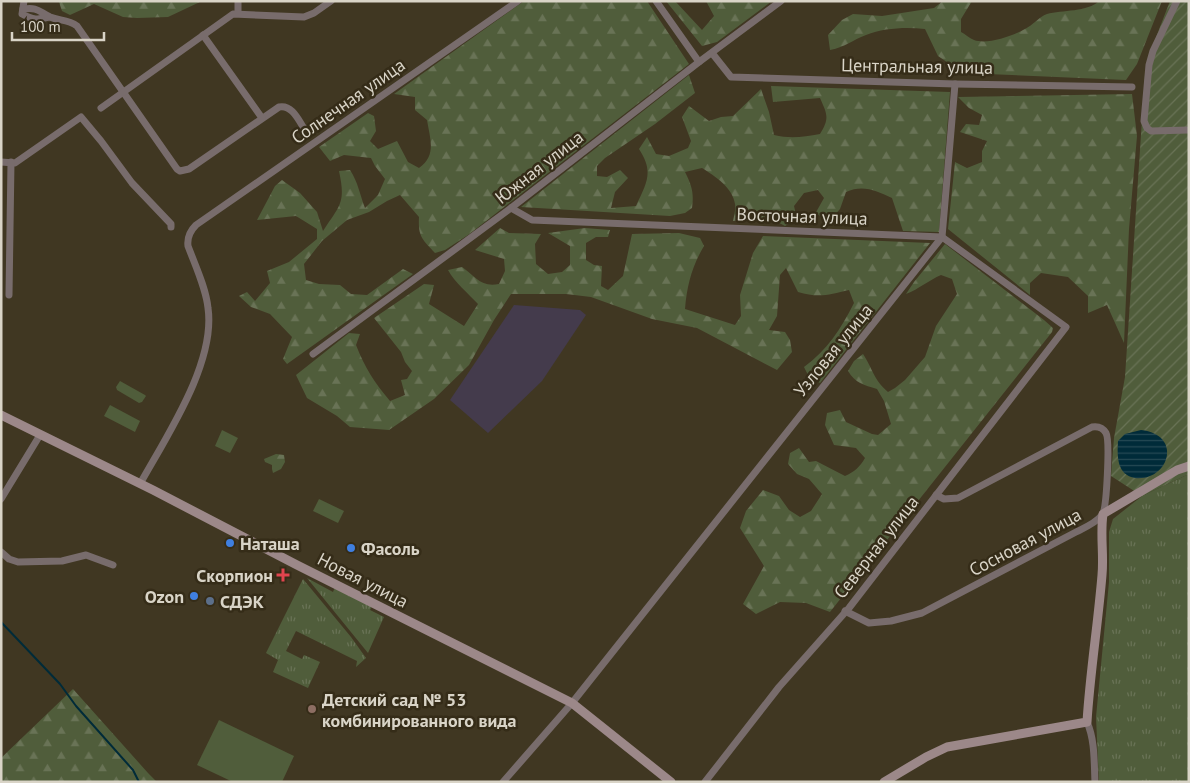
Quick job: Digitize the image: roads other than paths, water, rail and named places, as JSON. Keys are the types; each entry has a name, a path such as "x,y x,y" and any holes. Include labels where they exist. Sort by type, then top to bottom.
{"street":[{"path":"23,12 24,1"},
{"path":"238,1 238,13"},
{"path":"101,108 233,14 304,17 314,13 331,1"},
{"name":"Солнечная улица","path":"140,484 183,405 205,352 209,329 208,306 187,240 196,225 518,1"},
{"path":"656,1 700,62"},
{"name":"Южная улица","path":"313,354 511,208 781,1"},
{"path":"1177,1 1152,51 1144,116 1148,130 1154,132 1189,130"},
{"path":"23,12 36,9 49,16 66,20 78,26 180,171 189,169 279,106 286,106 292,111 305,130"},
{"path":"23,12 33,20 40,20 49,16"},
{"path":"203,35 262,118"},
{"name":"Центральная улица","path":"712,53 731,77 954,84 1132,86"},
{"path":"942,237 954,84"},
{"path":"1,162 15,162 81,117 132,183 171,224 171,227"},
{"path":"9,295 11,162"},
{"name":"Восточная улица","path":"511,208 532,220 942,237"},
{"name":"Северная улица","path":"705,782 779,687 845,611 1066,327 942,237"},
{"name":"Узловая улица","path":"503,782 572,703 942,237"},
{"name":"Новая улица","path":"1,415 572,703 671,782"},
{"name":"Сосновая улица","path":"845,611 869,623 890,621 922,613 1098,519 1103,514 1108,444 1106,433 1097,426 1078,434 958,498 944,498 936,494"},
{"path":"1,499 40,434"},
{"path":"1095,782 1093,747 1087,722 1103,572 1101,528 1103,514 1177,470 1189,466"},
{"path":"1,552 18,562 62,561 86,555 113,565"},
{"path":"884,782 947,747 1087,722"}],"water":[{"path":"1141,430 1154,434 1163,440 1167,448 1166,457 1163,466 1156,473 1146,477 1135,478 1129,476 1121,469 1118,459 1118,441 1125,434"}],"waterway":[{"path":"1,622 60,684 76,706 133,770 139,782"}],"place":[{"name":"Наташа","path":"230,543"},
{"name":"Фасоль","path":"351,548"},
{"name":"Скорпион","path":"283,575"},
{"name":"Ozon","path":"194,596"},
{"name":"СДЭК","path":"210,601"},
{"name":"Детский сад № 53 комбинированного вида","path":"312,709"}]}
